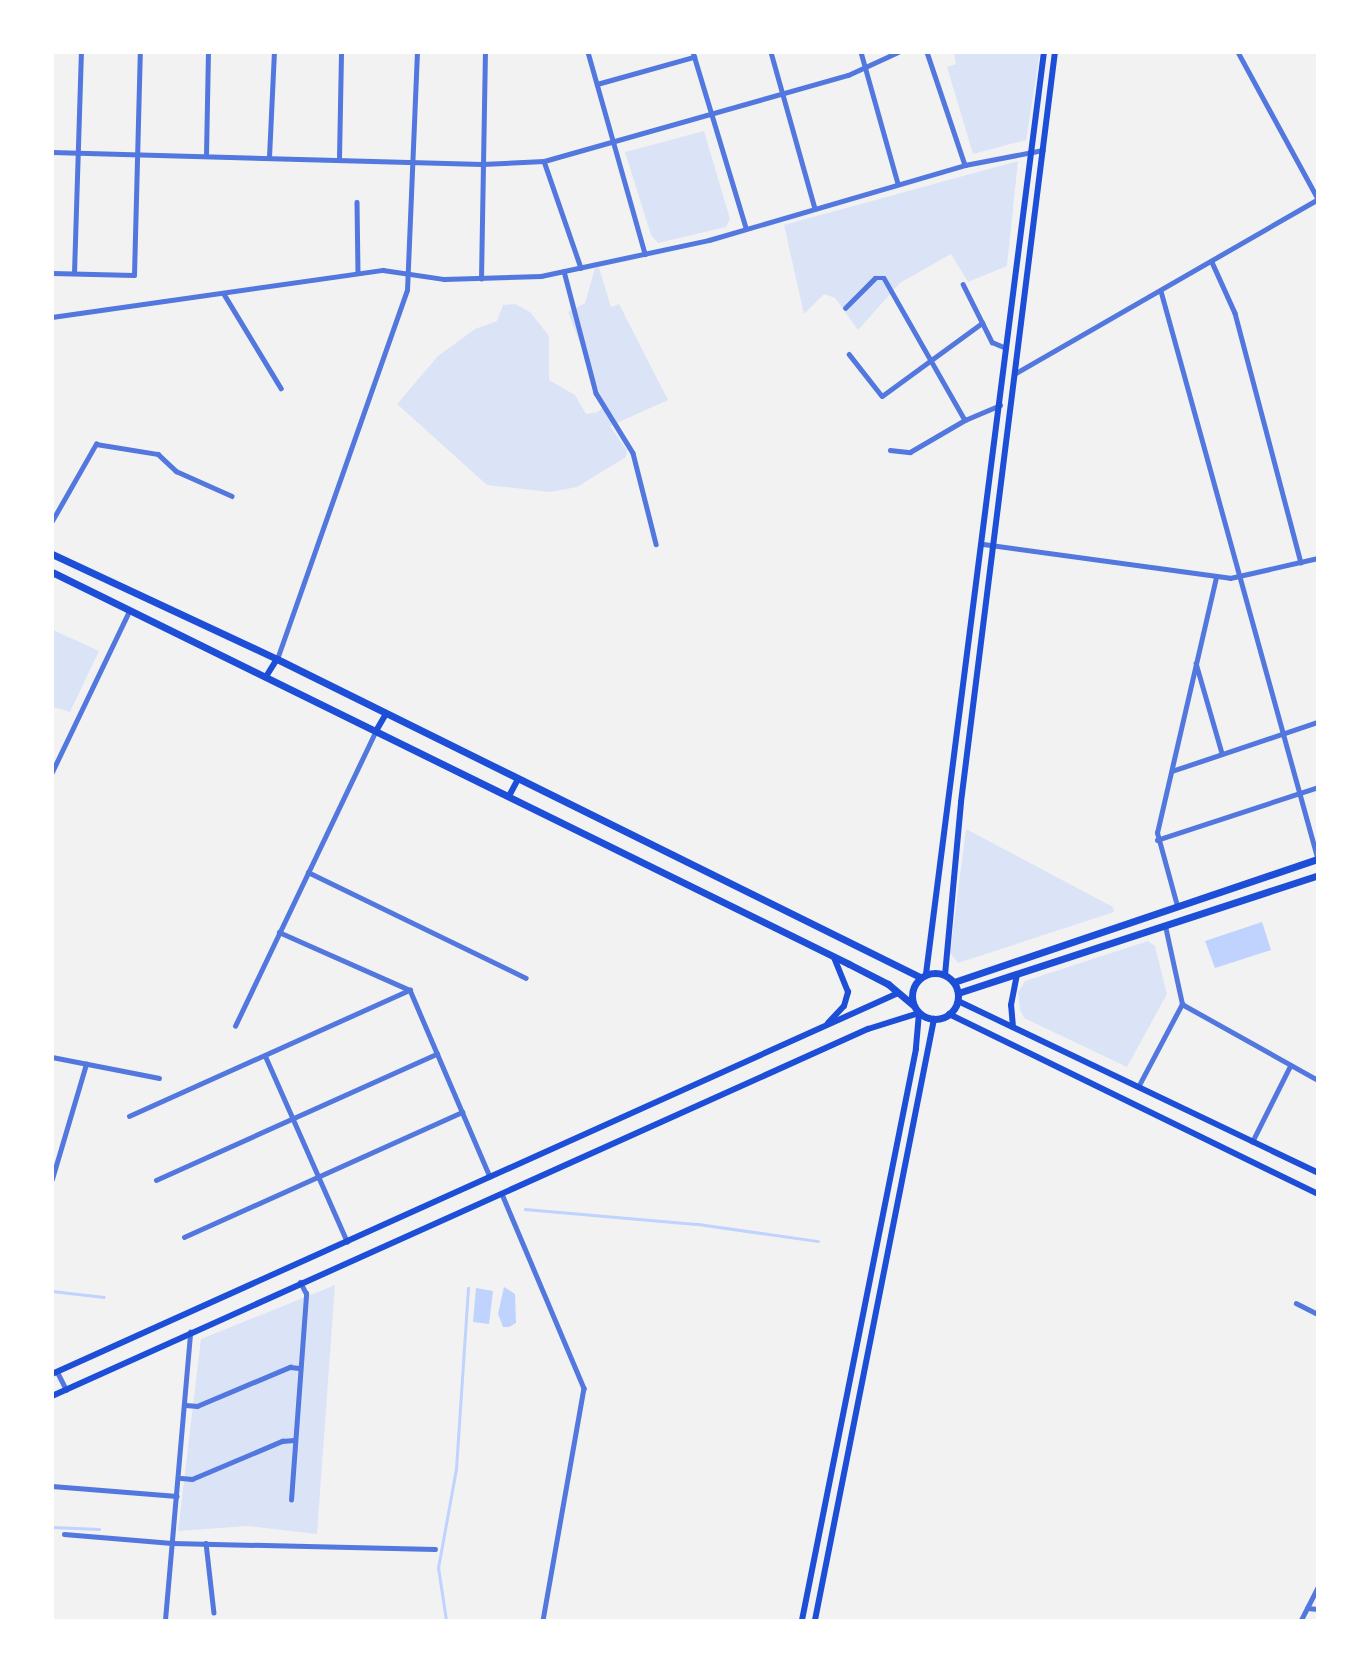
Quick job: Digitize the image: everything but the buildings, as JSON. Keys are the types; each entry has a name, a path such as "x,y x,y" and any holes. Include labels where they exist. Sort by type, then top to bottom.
{"main road":[{"path":"802,1620 916,1049 916,1009 911,998 920,978 983,544 1044,52"},
{"path":"945,975 1011,387 1055,52"},
{"path":"1001,392 1011,387"},
{"path":"52,554 277,659 920,978"},
{"path":"52,572 833,956 898,993 916,1009 934,1019 949,1014 958,997 1318,875"},
{"path":"129,611 136,594"},
{"path":"267,676 277,659"},
{"path":"376,731 386,714"},
{"path":"509,796 518,779"},
{"path":"954,982 1318,859"},
{"path":"816,1032 836,1017 848,992 841,965 833,956"},
{"path":"55,1373 816,1032 898,993 920,978 945,975 954,982 958,997 1013,1027 1318,1174"},
{"path":"1013,1027 1011,1005 1017,975"},
{"path":"52,1396 300,1282 916,1009"},
{"path":"949,1014 1318,1194"},
{"path":"815,1620 934,1019"},
{"path":"838,1436 852,1439"}],"street":[{"path":"74,273 81,52"},
{"path":"52,273 134,275 140,52"},
{"path":"206,155 208,52"},
{"path":"269,157 274,52"},
{"path":"339,158 341,52"},
{"path":"277,659 390,347 409,275 417,52"},
{"path":"481,279 485,52"},
{"path":"588,52 645,254"},
{"path":"771,52 816,209"},
{"path":"861,52 898,184"},
{"path":"52,152 482,164 544,161 613,139 866,69 898,52"},
{"path":"927,52 965,165"},
{"path":"1013,374 1212,262 1317,199 1238,52"},
{"path":"597,84 694,55 746,228"},
{"path":"52,317 391,270 409,275 481,279 564,271 746,228 965,165 1032,149 1043,150"},
{"path":"544,161 581,268"},
{"path":"357,202 358,273"},
{"path":"1212,262 1235,313 1301,562"},
{"path":"564,271 596,393 633,453 656,544"},
{"path":"845,308 875,278 884,278 965,420"},
{"path":"963,285 992,342 1006,348"},
{"path":"1161,291 1318,859"},
{"path":"224,294 281,388"},
{"path":"849,354 882,396 982,323"},
{"path":"890,450 910,452 965,420 1001,404"},
{"path":"52,520 71,495 96,443 158,454 176,471 232,496"},
{"path":"983,544 1216,577 1241,578 1318,558"},
{"path":"1177,906 1157,840 1216,577"},
{"path":"52,772 129,611"},
{"path":"1196,663 1223,753"},
{"path":"1171,771 1318,722"},
{"path":"235,1026 376,731"},
{"path":"1157,840 1318,787"},
{"path":"308,872 526,978"},
{"path":"1138,1087 1182,1004 1165,925"},
{"path":"279,932 410,990 490,1178"},
{"path":"128,1116 410,990"},
{"path":"1182,1004 1318,1080"},
{"path":"156,1180 437,1054"},
{"path":"265,1056 321,1177 347,1242"},
{"path":"52,1057 159,1079"},
{"path":"52,1179 86,1064"},
{"path":"1252,1143 1290,1066"},
{"path":"184,1237 463,1112"},
{"path":"502,1193 584,1388 542,1620"},
{"path":"291,1500 306,1294 300,1282"},
{"path":"1296,1303 1318,1314"},
{"path":"165,1620 181,1478 190,1332"},
{"path":"186,1405 197,1406 290,1367 299,1368"},
{"path":"55,1373 66,1390"},
{"path":"181,1478 192,1479 282,1441 294,1440"},
{"path":"52,1486 177,1496"},
{"path":"64,1534 172,1543 435,1549"},
{"path":"206,1543 214,1613"},
{"path":"1301,1620 1315,1599 1318,1587"},
{"path":"1307,1608 1318,1609"}],"shaded area":[{"path":"954,53 1040,53 1026,140 973,154 947,67 956,64"},
{"path":"704,131 730,219 726,227 658,243 651,235 625,152"},
{"path":"1018,161 1007,266 968,282 951,254 900,283 858,330 835,298 824,294 804,314 784,225"},
{"path":"595,268 599,268 611,307 619,304 668,400 610,426 627,450 626,457 577,487 550,492 487,485 397,404 438,356 475,329 497,321 503,305 515,304 530,312 549,336 549,380 575,395 586,414 598,412 604,405 568,312 585,303"},
{"path":"53,630 99,651 70,712 53,707"},
{"path":"966,829 1113,907 1114,912 958,963 950,953"},
{"path":"1148,941 1155,946 1167,994 1127,1067 1024,1018 1018,992 1025,981"},
{"path":"335,1285 317,1534 248,1526 178,1531 201,1339"}],"water":[{"path":"1262,922 1271,950 1215,968 1205,941"},
{"path":"504,1287 515,1294 516,1323 509,1327 503,1327 498,1314"},
{"path":"476,1288 493,1291 489,1324 473,1322"}],"waterway":[{"path":"525,1209 698,1224 818,1241"},
{"path":"446,1620 438,1568 456,1469 468,1288"},
{"path":"52,1291 104,1297"},
{"path":"52,1527 99,1529"}]}
